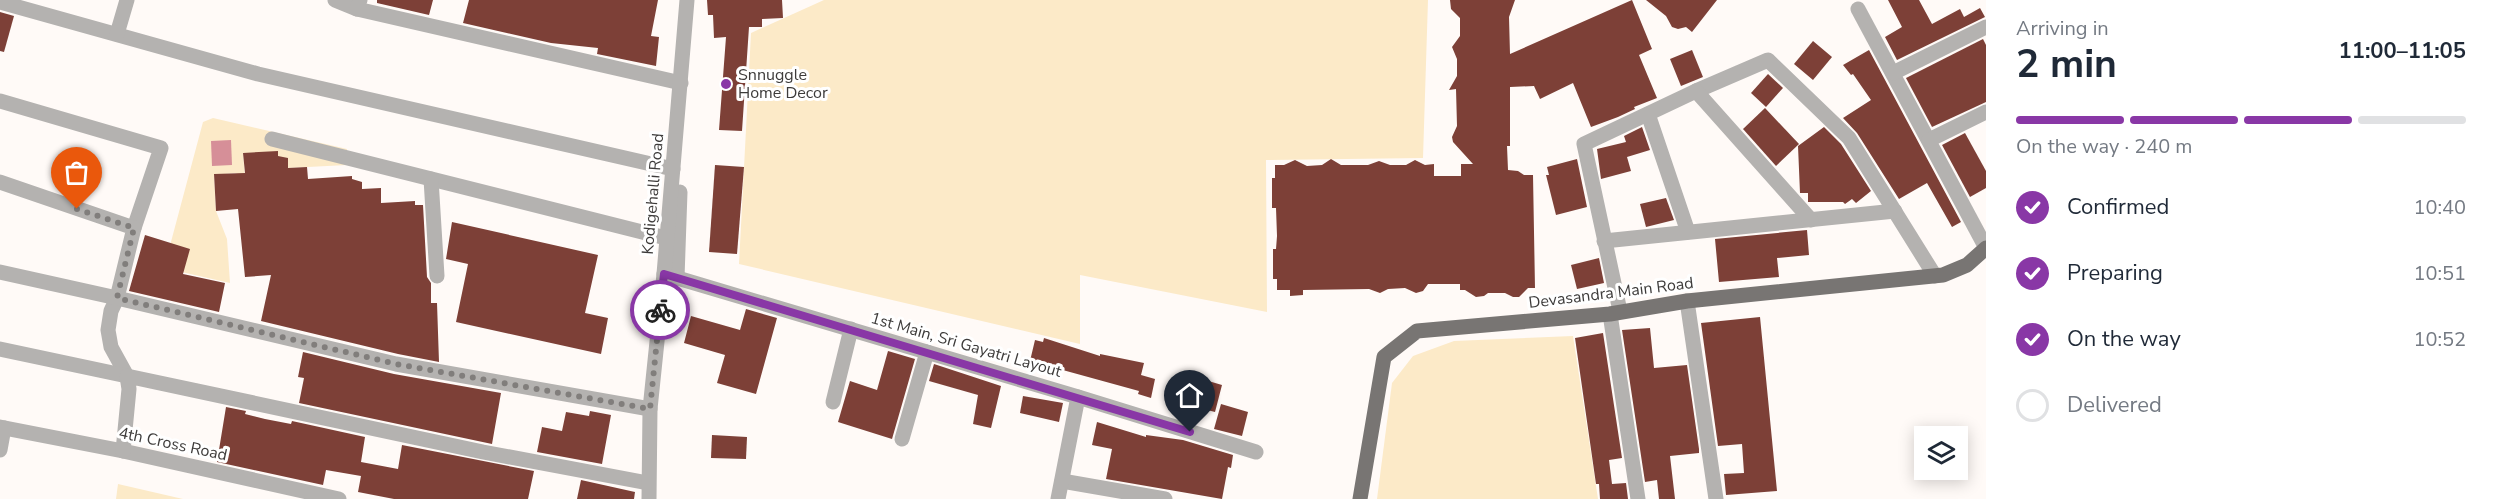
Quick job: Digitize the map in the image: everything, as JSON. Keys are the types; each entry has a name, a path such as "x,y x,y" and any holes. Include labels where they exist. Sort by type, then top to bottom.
{"main road":[{"name":"Devasandra Main Road","path":"1360,499 1384,357 1417,331 1615,313 1687,301 1935,276 1967,265 1986,248"}],"street":[{"path":"117,34 127,0"},
{"path":"335,0 681,83"},
{"path":"670,276 688,0"},
{"name":"Kodigehalli Road","path":"649,499 650,409 670,276 666,238 688,0"},
{"path":"0,2 258,74 674,169"},
{"path":"1858,9 1986,248"},
{"path":"1893,73 1986,27"},
{"path":"1638,499 1615,313 1604,241 1584,144 1768,60 1849,138 1935,276"},
{"path":"1696,91 1811,220"},
{"path":"0,101 161,148 134,228 108,330 111,347 127,376 129,389 123,451"},
{"path":"1929,140 1986,112"},
{"path":"1648,114 1688,232"},
{"path":"272,139 666,238"},
{"path":"431,180 437,276"},
{"path":"0,182 134,228"},
{"path":"1604,241 1895,211"},
{"path":"0,272 396,364 650,409"},
{"name":"1st Main, Sri Gayatri Layout","path":"670,276 1256,452"},
{"path":"1687,301 1716,499"},
{"path":"833,402 850,329"},
{"path":"0,349 483,452 648,483"},
{"path":"902,439 927,352"},
{"path":"1058,499 1078,397"},
{"path":"0,450 2,428"},
{"name":"4th Cross Road","path":"2,428 123,451 339,499"},
{"path":"1062,481 1165,499"}],"shaded area":[{"path":"824,0 1428,0 1423,158 1266,160 1267,312 1080,275 1080,344 739,264 751,33"},
{"path":"213,118 347,149 347,165 288,168 288,159 243,153 245,176 235,173 214,175 216,211 227,239 230,283 164,268 203,122"},
{"path":"231,140 232,165 212,166 211,141"},
{"path":"1573,336 1598,499 1377,499 1392,383 1413,356 1454,341"},
{"path":"118,484 183,499 116,499"}],"building":[{"path":"377,0 433,0 429,15 377,3"},
{"path":"469,0 658,0 651,36 659,37 656,66 597,54 598,48 551,43 463,23"},
{"path":"707,0 782,0 783,18 762,19 762,27 749,27 742,131 719,130 726,37 714,38 713,15 708,15"},
{"path":"1450,0 1515,0 1509,17 1510,54 1632,0 1652,49 1639,55 1657,98 1591,127 1573,83 1540,99 1534,86 1510,87 1508,170 1533,175 1535,288 1528,288 1519,297 1505,293 1488,293 1476,297 1465,290 1460,290 1460,284 1428,284 1423,291 1416,293 1405,288 1388,289 1380,293 1369,289 1303,290 1303,295 1290,296 1290,290 1277,290 1277,279 1273,279 1273,249 1276,249 1277,236 1276,208 1272,208 1272,178 1275,178 1275,165 1284,165 1295,160 1307,166 1322,165 1331,159 1341,165 1368,165 1379,161 1390,165 1406,165 1415,160 1425,165 1434,164 1434,176 1461,176 1461,164 1473,164 1453,142 1452,137 1457,126 1456,89 1449,90 1457,76 1457,59 1452,47 1460,36 1460,18 1451,9"},
{"path":"1646,0 1717,0 1692,32 1686,27 1678,29 1672,27 1666,16"},
{"path":"1888,0 1919,0 1932,24 1960,9 1964,17 1980,8 1985,17 1897,60 1885,37 1902,27"},
{"path":"0,12 14,16 4,52 0,51"},
{"path":"1983,39 1986,45 1986,102 1932,127 1906,78"},
{"path":"1813,41 1832,57 1813,80 1794,64"},
{"path":"1692,50 1703,77 1681,86 1670,59"},
{"path":"1869,50 1961,222 1952,227 1927,183 1899,199 1857,133 1843,118 1871,100 1853,74 1851,75 1843,65"},
{"path":"1768,74 1783,88 1766,107 1751,93"},
{"path":"1765,108 1799,144 1776,166 1743,129"},
{"path":"1642,127 1650,150 1627,157 1631,171 1601,179 1597,149 1626,142 1624,136"},
{"path":"1824,127 1841,144 1871,191 1856,203 1852,199 1845,204 1843,202 1808,202 1808,193 1800,193 1798,146"},
{"path":"1965,133 1986,171 1986,188 1970,197 1942,145"},
{"path":"278,151 278,156 288,158 288,168 307,167 308,179 352,176 352,179 362,182 362,189 381,188 381,203 415,201 415,205 423,205 427,277 431,283 431,303 437,303 439,362 261,321 271,275 245,277 238,209 216,211 214,174 245,173 243,153"},
{"path":"1577,159 1587,207 1556,215 1546,175 1549,175 1547,167"},
{"path":"715,165 744,167 737,254 709,252"},
{"path":"1666,198 1674,220 1646,227 1640,204"},
{"path":"452,222 598,255 585,313 608,318 601,354 456,322 468,264 446,259"},
{"path":"1807,230 1809,255 1777,258 1779,277 1719,282 1715,239"},
{"path":"145,235 190,249 183,274 225,283 219,312 129,291"},
{"path":"1599,258 1604,283 1577,289 1571,265"},
{"path":"746,309 777,318 756,394 717,383 725,355 684,343 691,316 740,330"},
{"path":"1760,317 1777,491 1726,495 1724,474 1744,473 1742,444 1718,446 1701,323"},
{"path":"1650,328 1654,368 1687,365 1699,453 1670,456 1675,499 1659,499 1657,480 1645,482 1622,330"},
{"path":"1603,333 1622,458 1609,460 1612,484 1626,483 1628,499 1600,499 1599,484 1596,484 1575,338"},
{"path":"1044,338 1100,356 1100,354 1144,363 1141,375 1155,379 1151,398 1138,394 1139,391 1030,361 1035,340 1043,342"},
{"path":"888,351 915,359 892,439 838,422 850,381 877,390"},
{"path":"303,352 394,374 501,393 492,444 299,403 304,378 298,377"},
{"path":"934,364 1001,386 991,428 973,424 978,395 929,381"},
{"path":"1188,375 1222,385 1215,412 1188,405 1192,393 1184,390"},
{"path":"1023,396 1063,403 1059,422 1020,413"},
{"path":"1221,404 1248,412 1242,436 1214,429"},
{"path":"226,407 246,411 245,414 265,419 291,424 292,421 365,437 361,462 398,469 402,445 534,471 528,499 394,499 358,492 361,476 326,470 323,485 217,462"},
{"path":"590,411 611,415 602,464 537,452 542,427 562,431 566,412 589,416"},
{"path":"1097,422 1146,437 1146,435 1183,440 1233,455 1231,468 1228,467 1222,499 1106,479 1112,449 1092,445"},
{"path":"712,435 747,437 746,459 711,458"},
{"path":"581,480 635,492 634,499 577,499"}],"way so far":[{"path":"77,209 134,228 117,298 396,364 650,409 660,310"}],"place":[{"name":"Snnuggle Home Decor","path":"726,84"}],"route":[{"path":"660,310 664,274 1190,432"}]}
